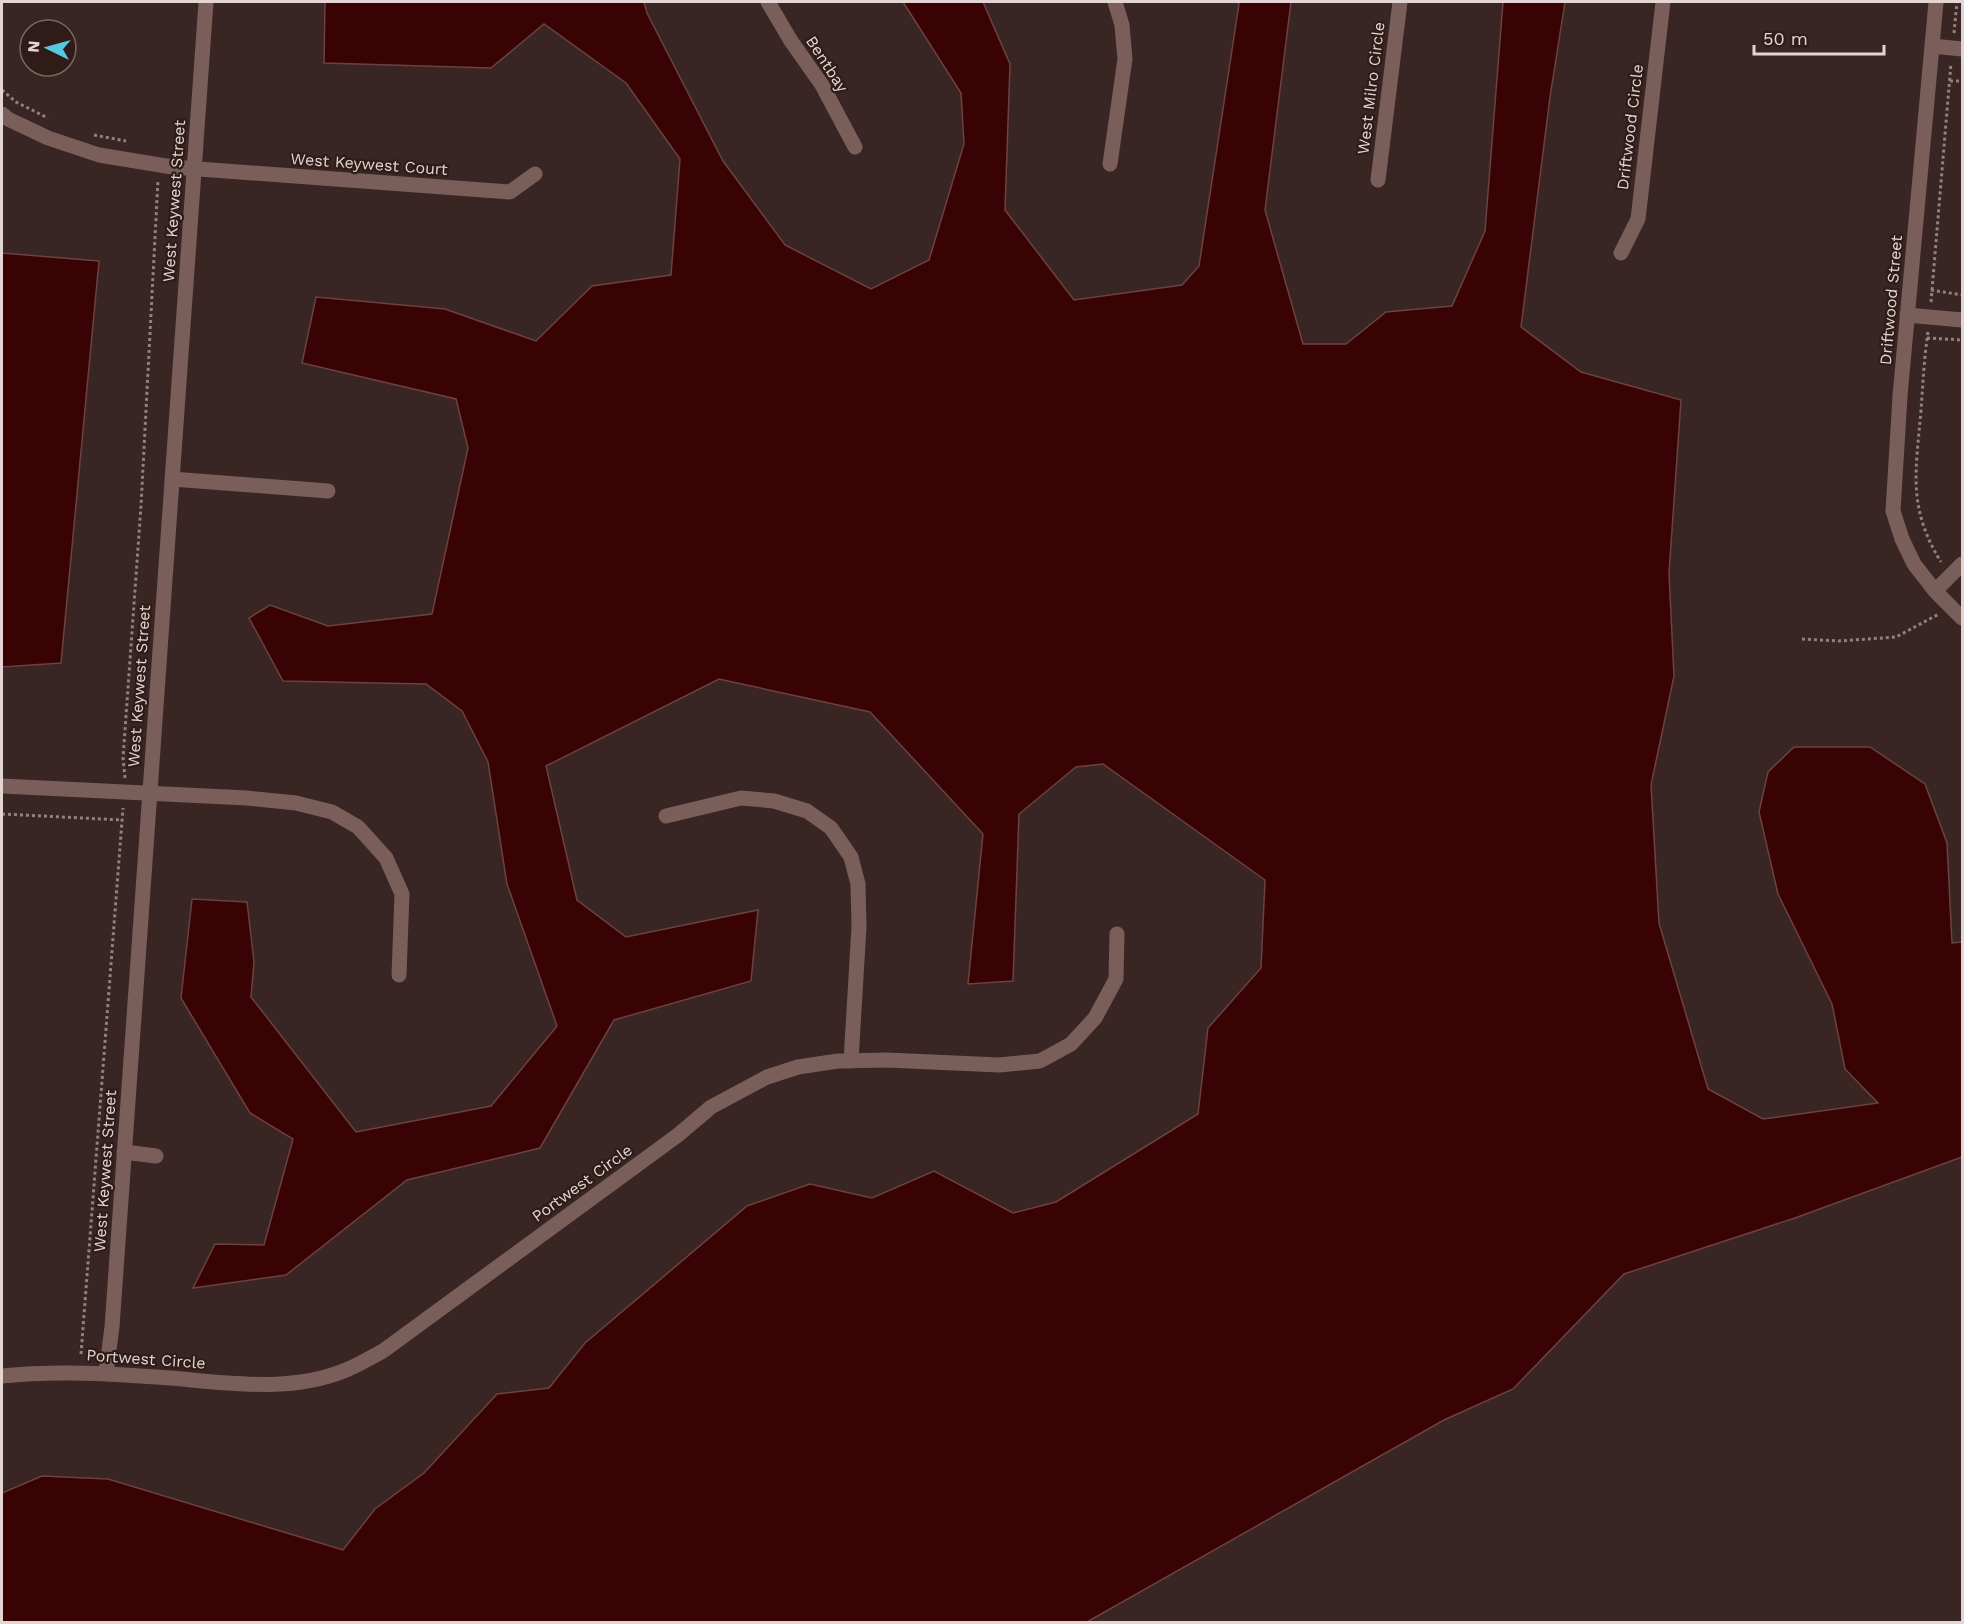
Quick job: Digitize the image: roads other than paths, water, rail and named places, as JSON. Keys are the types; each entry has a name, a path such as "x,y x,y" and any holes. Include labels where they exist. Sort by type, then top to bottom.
{"street":[{"name":"West Keywest Street","path":"106,1373 112,1327 206,2"},
{"name":"Bentbay","path":"768,2 791,41 822,85 855,147"},
{"path":"1110,164 1125,59 1122,26 1115,2"},
{"name":"West Milro Circle","path":"1378,180 1400,2"},
{"name":"Driftwood Circle","path":"1621,253 1638,219 1663,2"},
{"name":"Driftwood Street","path":"1936,2 1900,396 1893,511 1902,539 1914,564 1935,591 1962,618"},
{"path":"1932,46 1962,49"},
{"name":"West Keywest Court","path":"2,114 48,138 99,155 194,169 510,192 535,174"},
{"path":"1907,315 1962,320"},
{"path":"172,479 328,491"},
{"path":"1935,591 1962,564"},
{"path":"2,786 247,798 296,803 332,812 358,827 386,858 402,894 399,975"},
{"path":"666,816 741,798 774,801 807,811 831,828 851,857 858,884 859,927 851,1061"},
{"name":"Portwest Circle","path":"2,1376 35,1372 106,1373 275,1384 311,1380 346,1370 383,1351 678,1135 711,1107 767,1077 798,1067 838,1061 887,1060 999,1065 1040,1061 1071,1044 1095,1018 1116,979 1117,934"},
{"path":"124,1152 156,1156"}]}
